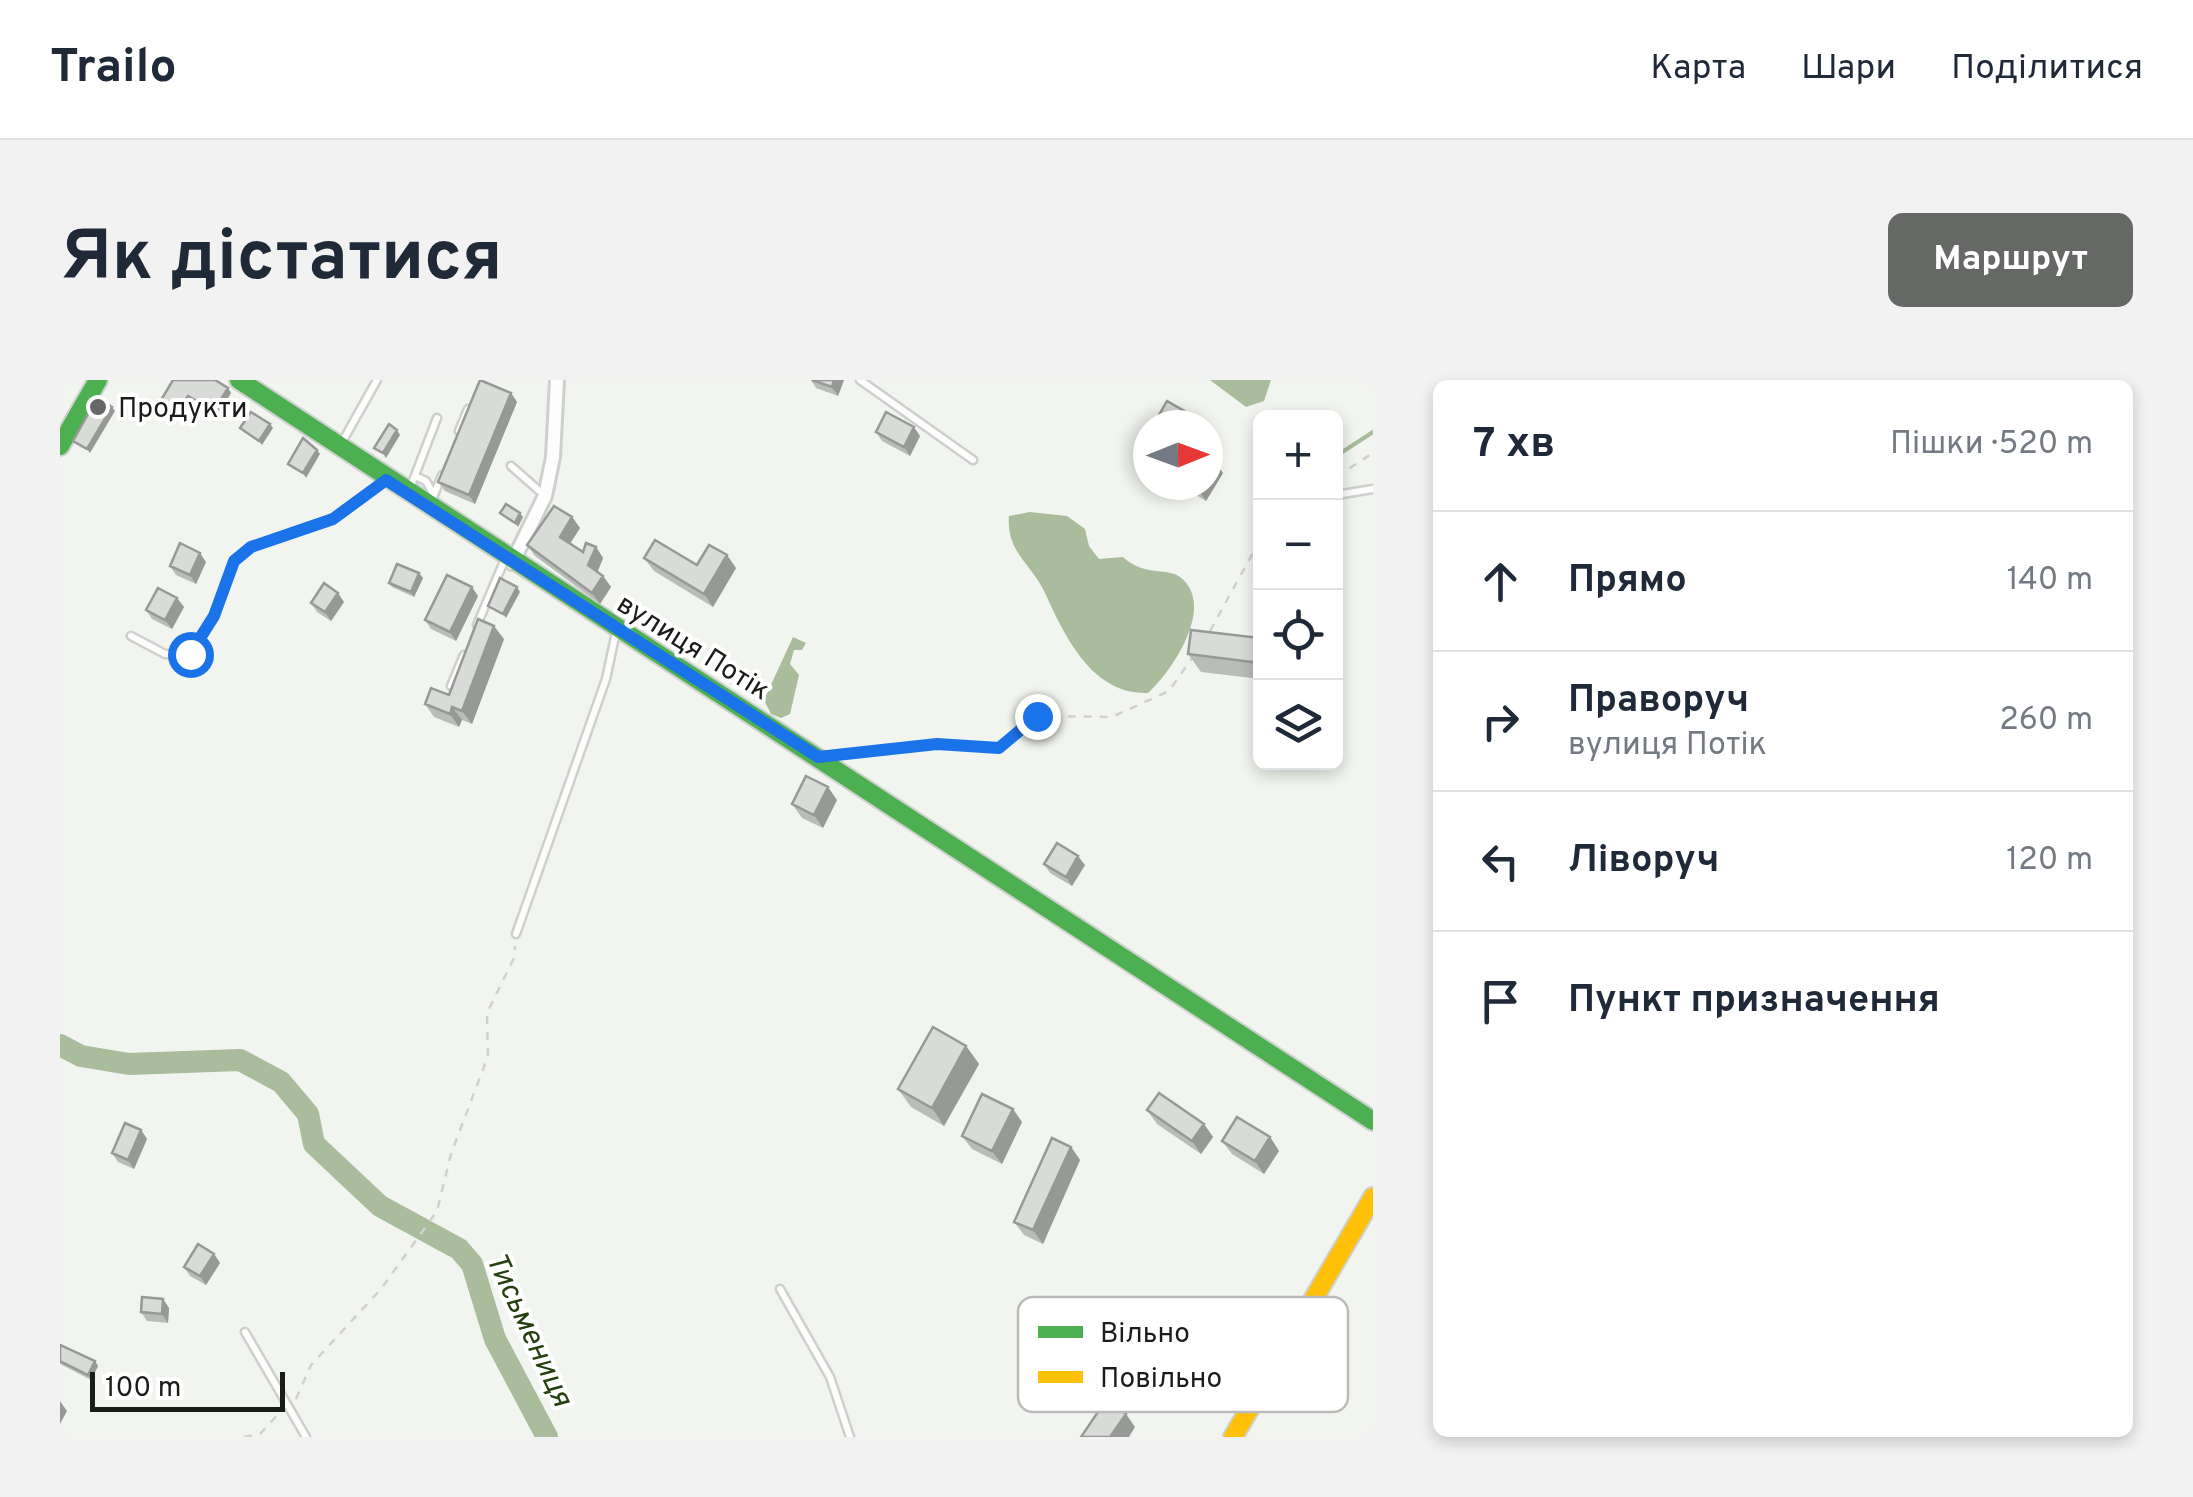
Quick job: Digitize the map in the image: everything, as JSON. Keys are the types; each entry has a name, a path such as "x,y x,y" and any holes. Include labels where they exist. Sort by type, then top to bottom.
{"street":[{"path":"60,446 98,380"},
{"name":"вулиця Потік","path":"239,380 408,494 432,501 508,561 818,757 1373,1121"},
{"path":"508,561 545,496 553,457 557,380"},
{"path":"1314,1297 1373,1197"},
{"path":"1232,1437 1247,1412"}],"lane":[{"path":"340,446 377,380"},
{"path":"860,380 973,460"},
{"path":"454,443 468,409"},
{"path":"408,494 437,418"},
{"path":"432,501 448,460"},
{"path":"512,466 545,496"},
{"path":"415,476 426,481 432,501"},
{"path":"132,636 165,654 190,654 214,616 234,561 251,547 333,519 386,480"},
{"path":"1343,493 1373,489"},
{"path":"451,686 508,561"},
{"path":"516,934 550,826 606,679 616,631"},
{"path":"780,1289 830,1377 850,1437"},
{"path":"244,1332 306,1437"}],"path":[{"path":"1343,472 1373,453"},
{"path":"1206,637 1253,553"},
{"path":"818,757 937,744 999,748 1037,716 1112,717 1169,691 1197,650"},
{"path":"244,1437 260,1434 278,1412 292,1410 311,1365 380,1289 437,1211 450,1154 488,1056 487,1013 514,958 516,934"}],"shaded area":[{"path":"1210,380 1271,380 1264,401 1246,407"},
{"path":"1030,512 1067,516 1085,529 1089,546 1099,559 1123,557 1139,567 1174,574 1190,589 1194,604 1187,637 1168,670 1148,693 1111,684 1095,673 1071,643 1039,581 1011,539 1009,516"},
{"path":"793,637 806,643 802,650 794,650 790,664 799,675 790,714 781,718 771,714 764,700"}],"building":[{"path":"173,380 215,380 228,388 214,411 188,396 176,416 158,405"},
{"path":"480,380 511,393 469,495 438,482"},
{"path":"812,380 834,380 832,387"},
{"path":"97,398 112,407 87,449 73,441"},
{"path":"1167,401 1183,410 1162,410"},
{"path":"251,412 270,424 259,441 240,428"},
{"path":"886,412 914,427 904,447 876,432"},
{"path":"389,424 397,430 383,453 374,448"},
{"path":"303,438 317,450 303,473 288,464"},
{"path":"506,504 520,513 515,523 500,513"},
{"path":"554,506 572,517 560,537 583,552 586,543 596,547 588,565 603,576 592,593 527,545"},
{"path":"655,540 697,565 709,545 727,555 704,594 644,558"},
{"path":"180,543 200,553 190,575 170,566"},
{"path":"397,564 419,573 411,592 389,583"},
{"path":"447,575 472,587 450,632 425,620"},
{"path":"500,578 517,587 503,614 488,606"},
{"path":"324,583 338,593 325,612 311,603"},
{"path":"158,588 177,598 165,620 146,610"},
{"path":"478,619 494,626 462,711 452,707 450,714 425,704 431,688 449,695"},
{"path":"1191,630 1253,637 1253,662 1188,654"},
{"path":"806,776 828,787 814,815 792,804"},
{"path":"1057,843 1078,856 1066,877 1044,864"},
{"path":"933,1027 966,1046 932,1108 898,1089"},
{"path":"1159,1093 1204,1124 1192,1141 1147,1110"},
{"path":"982,1094 1013,1109 992,1151 962,1136"},
{"path":"1237,1117 1270,1137 1255,1161 1222,1141"},
{"path":"125,1123 141,1130 128,1160 112,1153"},
{"path":"1052,1138 1071,1147 1033,1230 1014,1222"},
{"path":"198,1244 214,1254 200,1276 184,1267"},
{"path":"142,1297 163,1299 162,1314 141,1312"},
{"path":"60,1345 95,1361 88,1375 60,1361"},
{"path":"1098,1412 1126,1414 1110,1437 1081,1437"}],"waterway":[{"path":"1343,451 1373,432"},
{"name":"Тисьмениця","path":"60,1045 81,1056 129,1064 240,1060 281,1082 308,1114 314,1144 380,1206 459,1249 472,1264 495,1339 547,1437"}],"traffic: fast":[{"path":"60,446 98,380"},
{"path":"239,380 1373,1121"}],"traffic: slow":[{"path":"1315,1297 1373,1197"},
{"path":"1233,1437 1248,1412"}],"place":[{"name":"Продукти","path":"98,407"}],"route":[{"path":"190,654 200,644 214,616 234,561 251,547 333,519 386,480 818,757 937,744 999,748 1037,716"}]}
